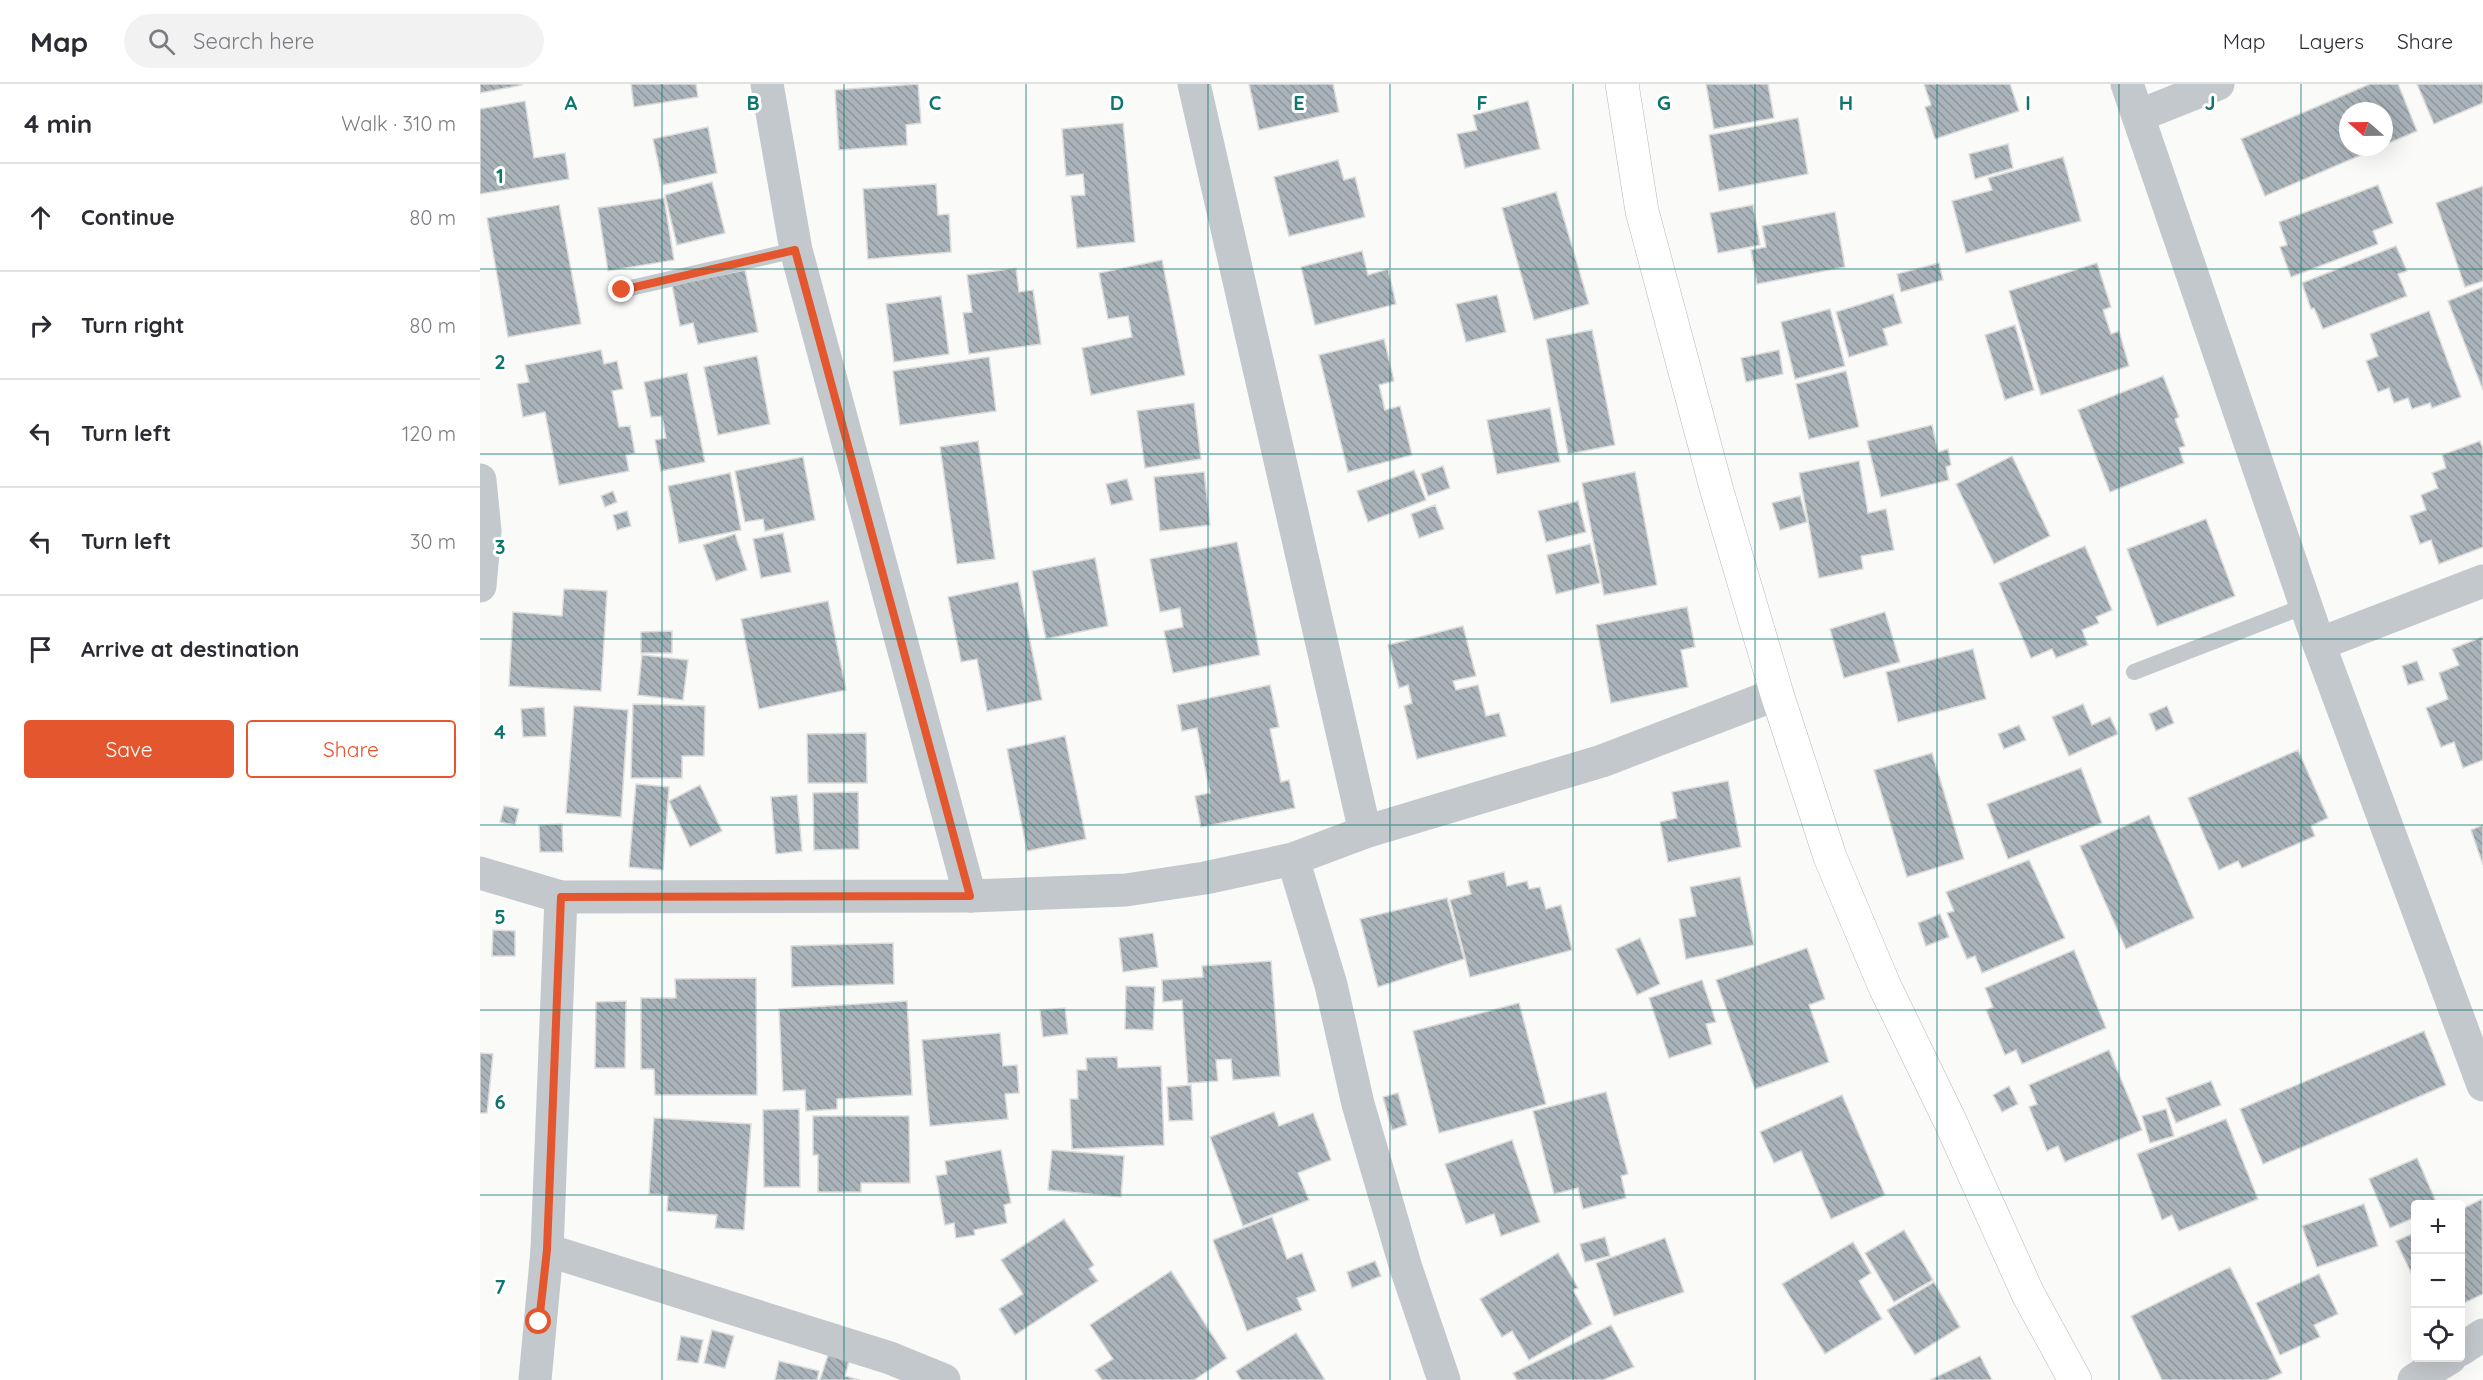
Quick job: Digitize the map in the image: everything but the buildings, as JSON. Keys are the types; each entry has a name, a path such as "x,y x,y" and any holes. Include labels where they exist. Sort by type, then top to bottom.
{"street":[{"path":"767,84 795,250 970,896"},
{"path":"1194,84 1365,832"},
{"path":"1622,84 1642,211 1717,491 1777,694 1830,857 1885,987 1950,1121 2028,1294 2075,1380"},
{"path":"2127,84 2305,606 2483,1085"},
{"path":"2138,116 2218,84"},
{"path":"480,480 483,531 480,586"},
{"path":"2319,644 2483,581"},
{"path":"480,873 561,897 970,896 1126,890 1205,878 1293,859 1365,832 1602,761 1777,694"},
{"path":"1293,859 1331,985 1361,1114 1406,1268 1444,1380"},
{"path":"534,1380 547,1250 561,897"},
{"path":"547,1250 890,1358 944,1380"},
{"path":"2465,1347 2483,1335"},
{"path":"2414,1380 2443,1362"}],"lane":[{"path":"622,290 795,250"},
{"path":"2134,672 2305,606"}],"route":[{"path":"539,1322 547,1250 561,897 799,894 970,896 795,250 622,290"}]}
